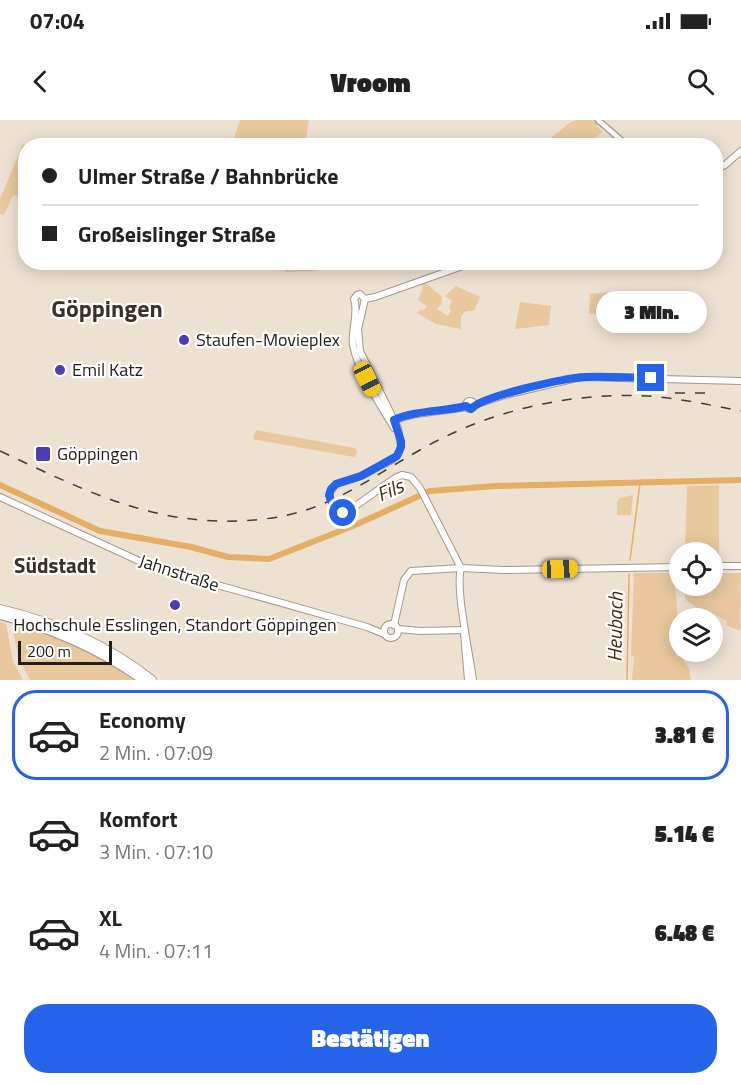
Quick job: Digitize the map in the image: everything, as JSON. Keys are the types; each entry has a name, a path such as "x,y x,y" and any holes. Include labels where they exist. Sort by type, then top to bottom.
{"highway":[{"path":"0,609 92,648 143,680"},
{"path":"0,615 13,615 49,623 81,636 119,657 152,680"}],"main road":[{"path":"723,166 741,151"},
{"path":"452,270 362,303 353,329 358,352 392,421 398,441 395,452 385,462 361,476 336,484 330,492 330,498 335,508 341,513 347,512 394,478 402,475 411,477 420,488 461,568 460,582 465,630 473,680"},
{"path":"392,421 411,414 449,411 466,406 468,401 474,405 505,395 581,377 741,381"},
{"name":"Jahnstraße","path":"0,497 150,566 384,631"},
{"path":"723,566 741,566"},
{"path":"465,630 396,630 390,624 384,631 390,639 396,630 404,580 408,572 461,568 504,570 669,567"},
{"path":"465,630 463,634 464,651 468,680"},
{"path":"444,631 457,636 464,651"}],"street":[{"path":"598,120 619,138"}],"shaded area":[{"path":"240,120 309,120 306,138 234,138"},
{"path":"576,120 604,120 597,126 603,132 595,138 551,138"},
{"path":"18,156 18,196 13,195 4,215 0,214 0,199"},
{"path":"285,270 317,270 314,271 285,272"},
{"path":"426,283 442,297 442,303 437,309 448,316 452,301 445,296 456,286 480,297 474,311 466,311 461,316 461,329 436,324 417,313 421,309 423,311 427,306 418,300 422,284"},
{"path":"620,291 622,315 589,314 590,294"},
{"path":"520,302 551,306 549,325 515,329"},
{"path":"256,430 355,448 356,456 253,439"},
{"path":"719,485 719,542 685,542 687,486"},
{"path":"633,495 631,515 617,515 617,502 620,498"},
{"path":"634,573 669,573 669,596 676,596 677,608 669,608 669,662 685,662 689,668 691,680 632,680 634,656 631,655"},
{"path":"723,573 741,573 740,631 726,625 727,621 723,619 723,608 697,608 686,600 685,596 723,596"},
{"path":"11,621 76,646 137,680 30,680 19,659"},
{"path":"0,622 6,624 13,661 23,680 0,680"}],"waterway":[{"name":"Fils","path":"0,485 100,531 191,547 228,557 269,559 353,526 430,491 496,486 741,480"},
{"name":"Heubach","path":"630,560 640,483"},
{"name":"Heubach","path":"627,680 629,574"}],"railway":[{"path":"675,393 705,393"},
{"path":"0,451 64,481 127,505 159,514 227,521 287,515 327,502 446,436 529,407 588,397 647,396 741,411"}],"place":[{"name":"Staufen-Movieplex","path":"184,340"},
{"name":"Emil Katz","path":"60,370"},
{"name":"Göppingen","path":"43,454"},
{"name":"Hochschule Esslingen, Standort Göppingen","path":"175,605"}],"district":[{"name":"Göppingen","path":"107,309"},
{"name":"Südstadt","path":"55,566"}],"route":[{"path":"343,513 338,512 335,508 329,495 331,489 336,484 361,476 397,456 401,441 394,420 400,417 449,411 466,406 467,409 471,409 474,405 489,399 581,377 651,378"}]}
